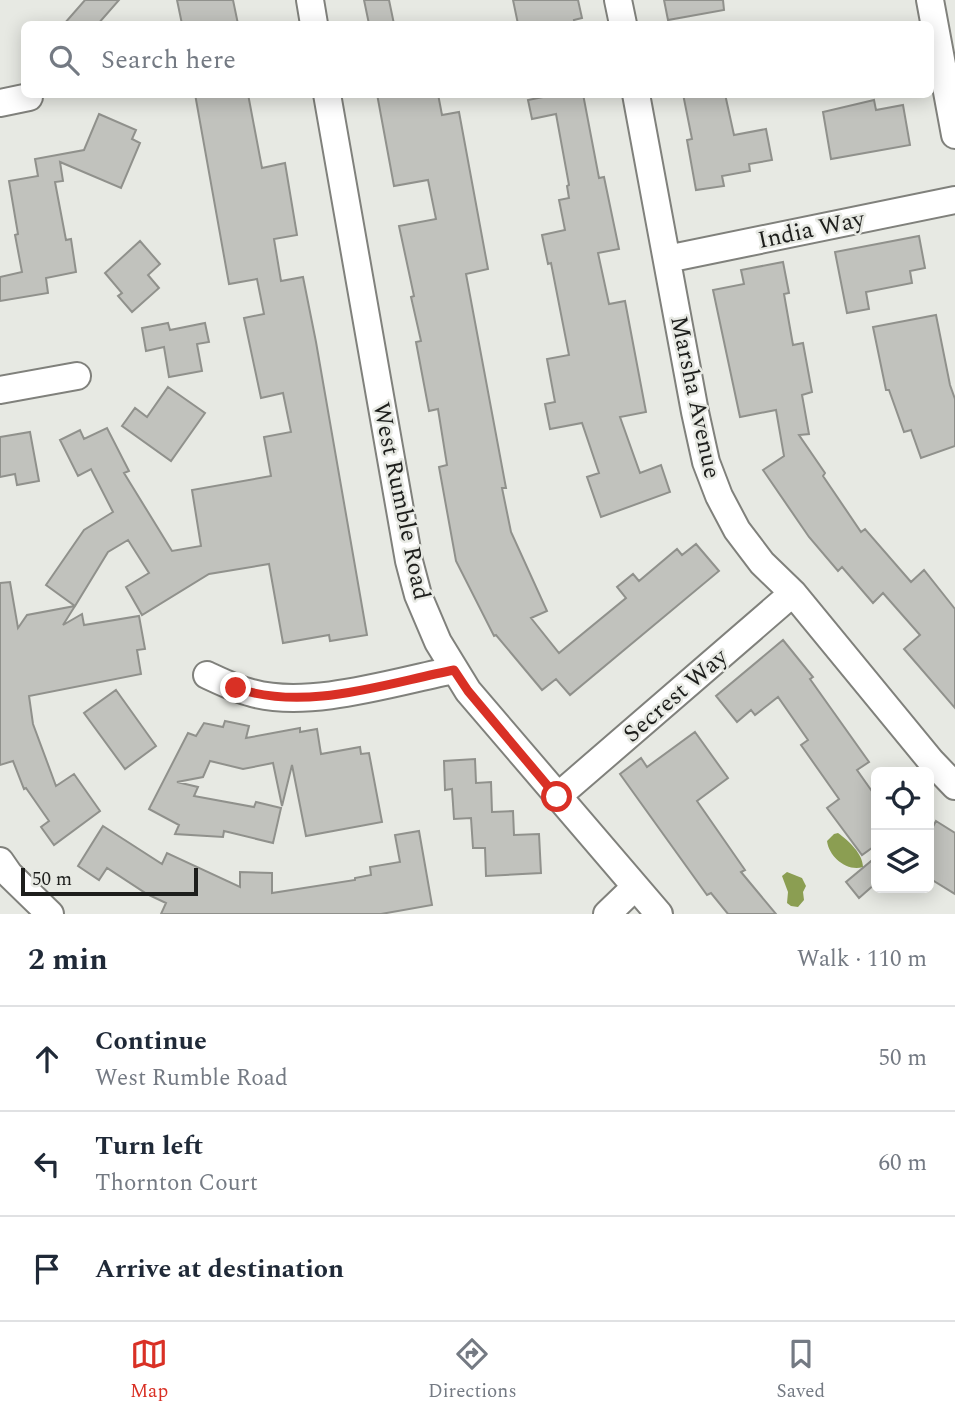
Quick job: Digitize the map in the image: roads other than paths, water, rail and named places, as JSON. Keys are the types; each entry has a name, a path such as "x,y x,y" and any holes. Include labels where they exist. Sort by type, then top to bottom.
{"street":[{"path":"310,0 314,21"},
{"path":"618,0 622,21"},
{"path":"930,0 934,21"},
{"path":"934,22 955,135"},
{"path":"0,103 24,98"},
{"name":"West Rumble Road","path":"328,98 409,561 418,595 438,642 468,691 659,914"},
{"name":"Marsha Avenue","path":"637,98 706,462 719,496 737,530 762,563 793,593 931,761 955,786"},
{"name":"India Way","path":"667,258 955,200"},
{"path":"0,390 77,376"},
{"name":"Secrest Way","path":"557,797 793,593"},
{"path":"207,675 253,694 284,699 315,698 454,670"},
{"path":"0,862 50,914"},
{"path":"607,914 634,888"}]}
